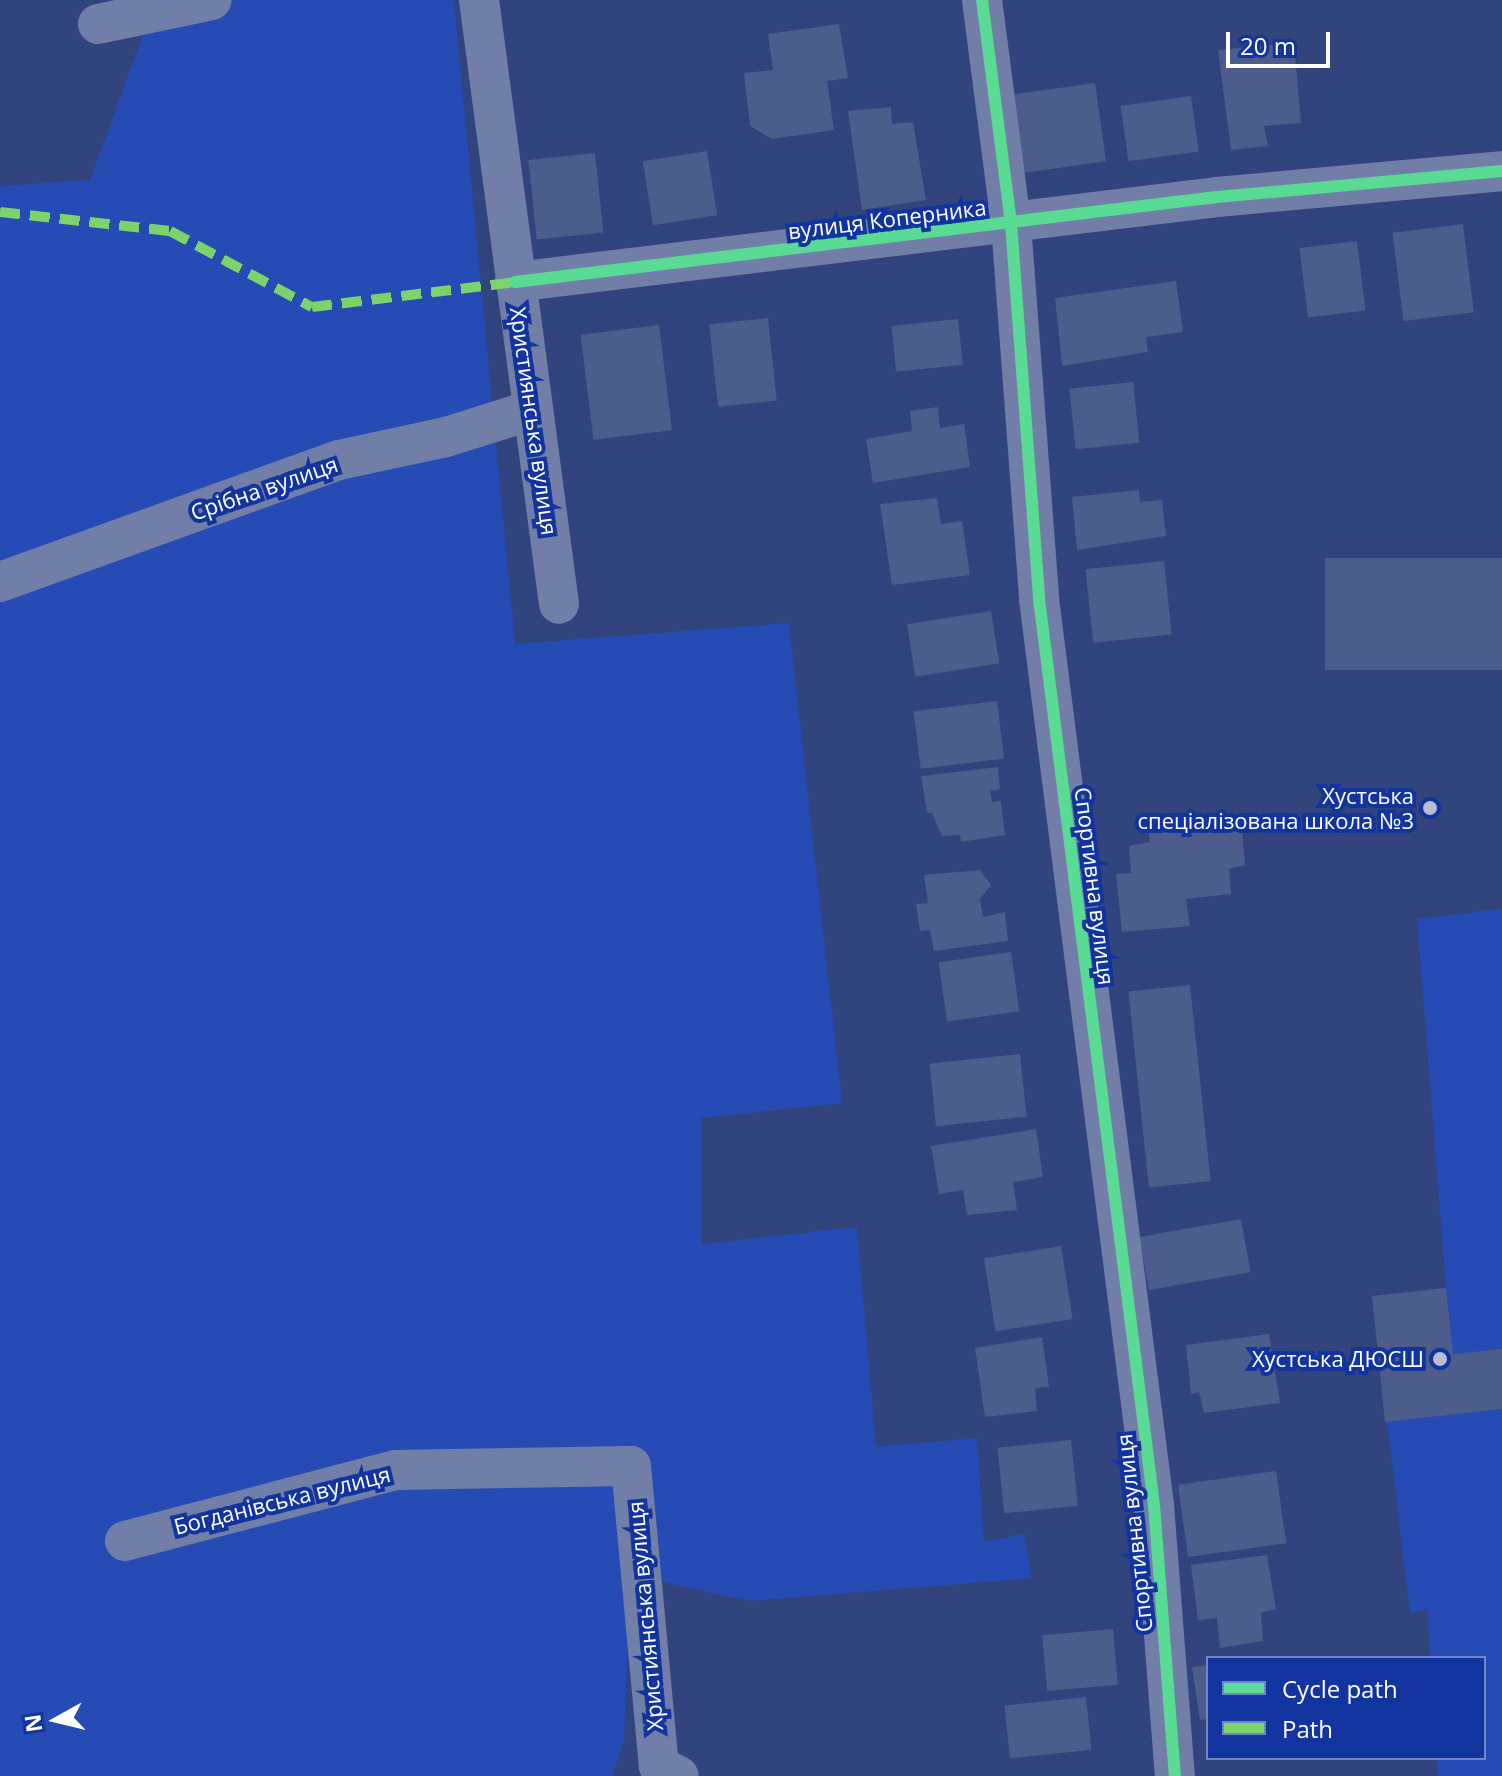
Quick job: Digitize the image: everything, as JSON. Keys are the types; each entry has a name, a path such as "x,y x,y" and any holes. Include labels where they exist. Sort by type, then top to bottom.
{"street":[{"path":"98,24 212,0"},
{"name":"Християнська вулиця","path":"479,0 559,604"},
{"name":"Спортивна вулиця","path":"982,0 1011,224 1039,599 1154,1505 1175,1776"},
{"name":"вулиця Коперника","path":"515,282 1217,197 1502,171"},
{"name":"Срібна вулиця","path":"0,582 339,460 446,437 532,410"},
{"name":"Християнська вулиця","path":"631,1466 669,1771"},
{"name":"Богданівська вулиця","path":"125,1541 396,1470 631,1466"}],"shaded area":[{"path":"156,0 454,0 515,644 789,623 842,1103 701,1118 702,1244 857,1227 876,1447 977,1438 984,1542 1024,1534 1032,1578 750,1601 630,1575 624,1741 612,1776 0,1776 0,186 90,180"},
{"name":"Хустська ДЮСШ","path":"1502,909 1502,1776 1438,1776 1437,1760 1486,1760 1486,1656 1430,1656 1427,1609 1410,1613 1372,1296 1446,1288 1417,919"}],"building":[{"path":"839,24 848,78 827,81 834,130 772,139 750,126 744,73 773,70 768,34"},
{"path":"1294,43 1301,123 1264,126 1268,146 1231,150 1218,50"},
{"path":"1095,83 1106,161 1023,173 1012,95"},
{"path":"1191,96 1199,151 1128,161 1121,106"},
{"path":"891,107 892,124 913,122 926,200 862,210 848,111"},
{"path":"707,151 717,215 653,225 643,161"},
{"path":"595,153 603,233 537,240 528,160"},
{"path":"1463,224 1474,312 1403,321 1393,233"},
{"path":"1357,241 1366,310 1308,318 1299,248"},
{"path":"1176,281 1183,332 1146,337 1148,352 1062,366 1055,298"},
{"path":"768,318 777,401 718,407 709,324"},
{"path":"958,319 963,365 896,372 891,326"},
{"path":"659,325 672,430 594,440 581,335"},
{"path":"1133,382 1139,443 1076,449 1069,389"},
{"path":"938,407 940,428 964,424 970,467 873,483 866,439 912,431 910,411"},
{"path":"1139,490 1140,502 1162,500 1166,536 1077,550 1072,497"},
{"path":"937,498 941,524 962,521 970,575 892,585 880,504"},
{"path":"1325,558 1502,558 1502,670 1325,670"},
{"path":"1164,561 1172,635 1093,643 1085,569"},
{"path":"991,611 999,663 915,677 907,624"},
{"path":"997,701 1004,759 921,769 914,711"},
{"path":"998,767 1000,789 990,791 992,802 1001,801 1005,835 961,842 960,835 942,836 932,813 927,813 921,776"},
{"path":"1241,816 1245,865 1229,869 1231,894 1186,899 1190,926 1122,932 1116,874 1131,873 1129,846 1150,842 1148,829"},
{"path":"980,870 991,885 980,899 983,917 1005,912 1008,941 934,951 930,930 920,931 916,904 928,903 924,875"},
{"path":"1011,952 1019,1011 947,1022 939,962"},
{"path":"1190,985 1211,1181 1149,1187 1128,991"},
{"path":"1020,1054 1027,1117 936,1126 929,1064"},
{"path":"1036,1129 1043,1177 1013,1182 1017,1210 967,1215 963,1190 939,1194 931,1146"},
{"path":"1241,1219 1250,1272 1149,1290 1140,1237"},
{"path":"1061,1246 1073,1319 996,1331 984,1258"},
{"path":"1446,1288 1453,1354 1502,1349 1502,1409 1385,1422 1372,1296"},
{"path":"1269,1334 1280,1403 1204,1413 1199,1392 1191,1394 1186,1345"},
{"path":"1042,1337 1049,1387 1035,1388 1037,1411 985,1417 975,1348"},
{"path":"1071,1440 1078,1506 1004,1513 997,1448"},
{"path":"1276,1471 1286,1543 1188,1557 1178,1485"},
{"path":"1267,1555 1276,1609 1261,1613 1263,1641 1220,1648 1217,1618 1198,1620 1191,1565"},
{"path":"1113,1629 1118,1685 1047,1691 1042,1635"},
{"path":"1206,1665 1206,1719 1200,1720 1192,1667"},
{"path":"1086,1697 1092,1750 1010,1758 1004,1706"}],"marked path":[{"path":"0,212 170,231 312,307 515,282"}],"cycle path":[{"path":"982,0 1011,224 1039,599 1154,1505 1175,1776"},
{"path":"515,282 1217,197 1502,171"}],"place":[{"name":"Хустська спеціалізована школа №3","path":"1430,808"},
{"name":"Хустська ДЮСШ","path":"1440,1359"}]}
